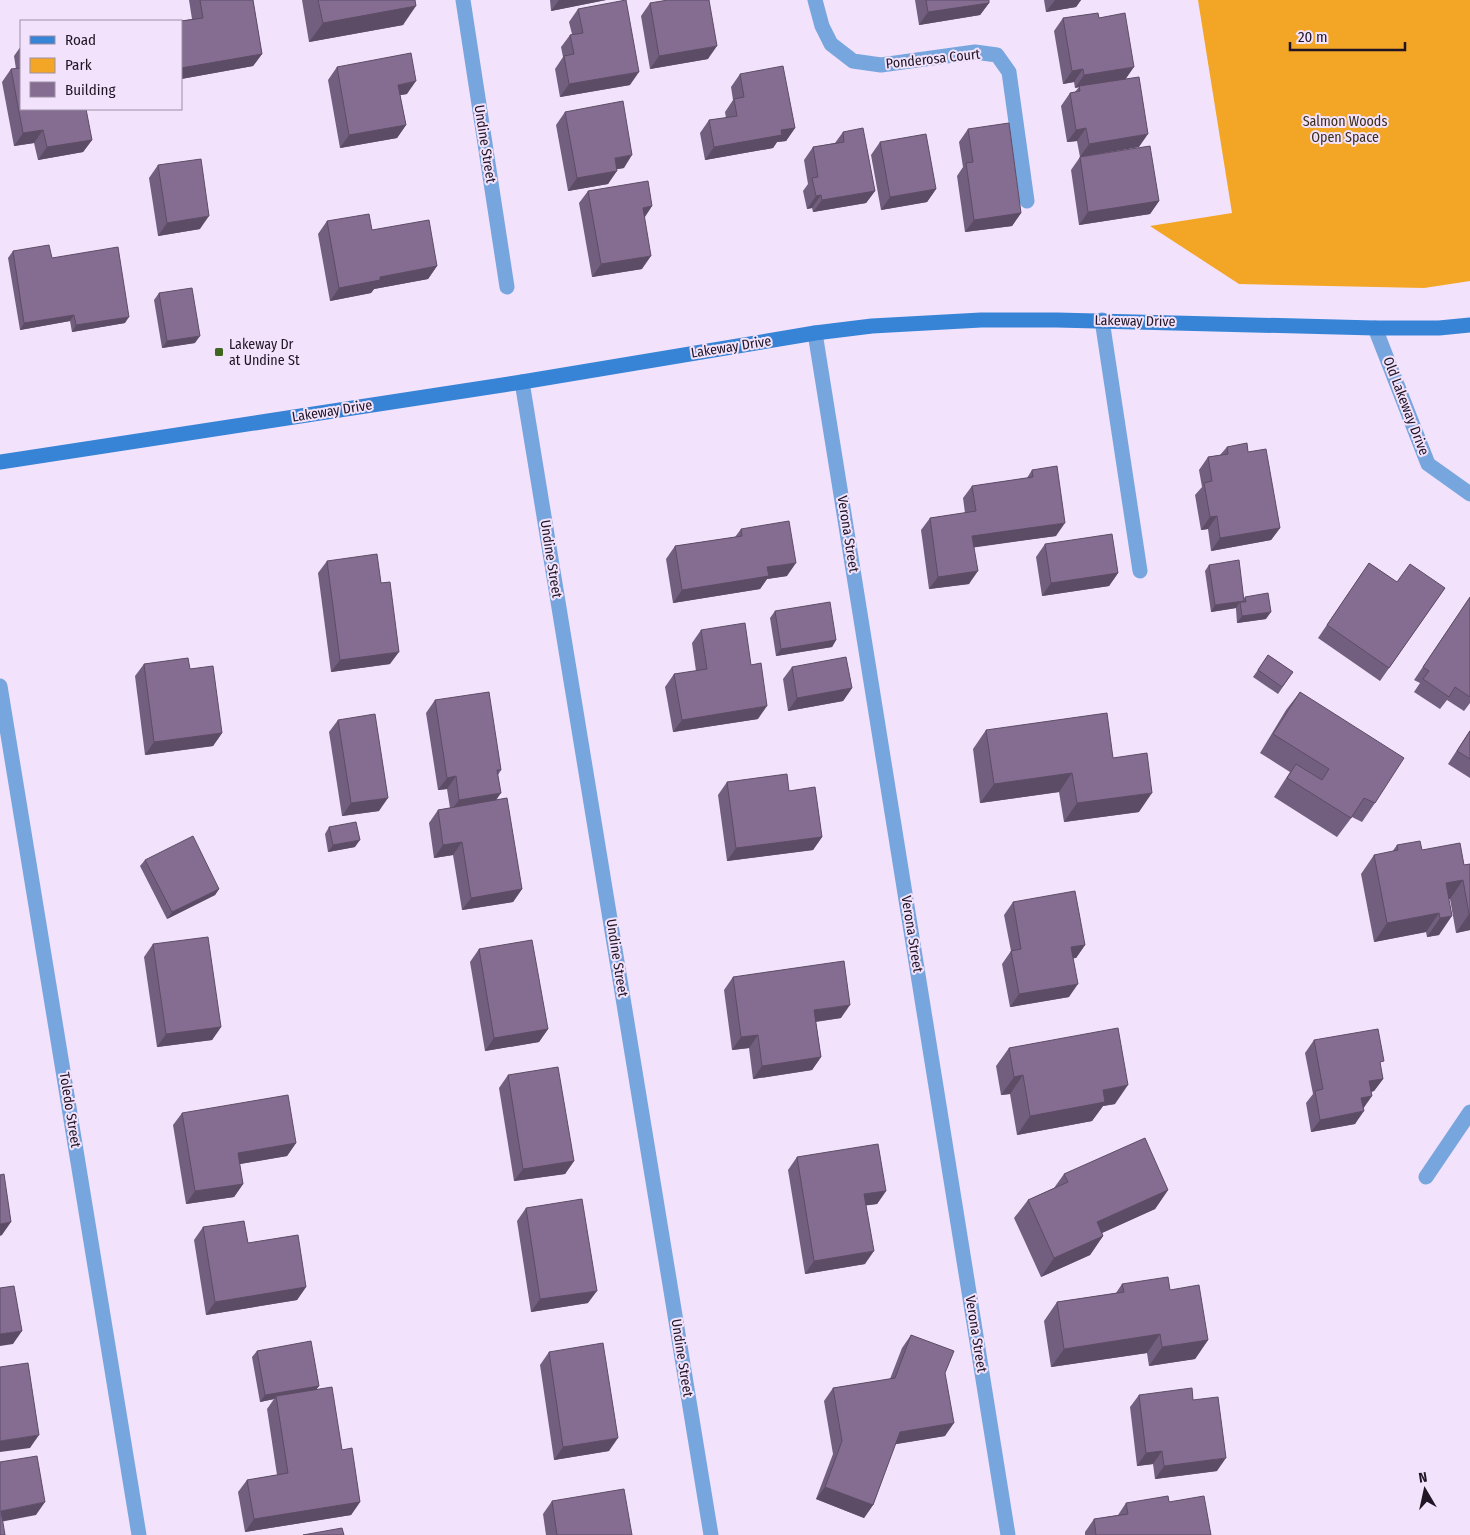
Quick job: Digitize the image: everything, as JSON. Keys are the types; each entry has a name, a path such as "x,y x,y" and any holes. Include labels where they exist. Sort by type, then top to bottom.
{"main road":[{"name":"Lakeway Drive","path":"0,462 522,382 816,333 872,326 981,320 1102,320 1375,328 1439,328 1470,325"}],"street":[{"name":"Undine Street","path":"463,0 507,287"},
{"name":"Ponderosa Court","path":"815,0 822,26 831,44 853,61 881,66 975,52 997,55 1009,72 1028,201"},
{"path":"1102,320 1140,571"},
{"name":"Old Lakeway Drive","path":"1375,328 1428,464 1470,494"},
{"name":"Verona Street","path":"816,333 1008,1535"},
{"name":"Undine Street","path":"522,382 710,1535"},
{"name":"Toledo Street","path":"0,686 140,1535"},
{"path":"1426,1177 1470,1112"}],"green space":[{"name":"Salmon Woods Open Space","path":"1198,0 1470,0 1470,281 1424,288 1239,284 1150,226 1232,213"}],"building":[{"path":"200,0 253,0 262,54 182,68 182,21 203,18"},
{"path":"318,0 415,0 416,6 323,23"},
{"path":"626,0 639,72 569,84 564,56 574,54 570,35 583,33 578,9"},
{"path":"668,0 709,0 717,46 659,56 650,3"},
{"path":"926,0 989,0 989,3 928,12"},
{"path":"1098,13 1099,18 1125,13 1134,67 1084,75 1083,69 1072,71 1063,18"},
{"path":"411,53 416,81 398,85 406,125 349,135 337,67"},
{"path":"783,66 795,128 781,130 782,135 714,147 709,120 737,116 734,99 744,97 740,74"},
{"path":"20,68 20,110 86,110 92,140 47,147 43,130 23,133 11,69"},
{"path":"1139,77 1148,134 1089,144 1086,128 1076,130 1070,93 1080,91 1079,86"},
{"path":"623,101 632,155 615,158 617,171 577,178 565,112"},
{"path":"1009,123 1021,213 974,220 966,163 973,162 968,129"},
{"path":"863,128 875,191 822,200 821,195 816,196 812,178 818,177 813,147 844,142 843,132"},
{"path":"926,134 936,189 890,197 880,142"},
{"path":"1150,146 1159,201 1088,212 1080,157"},
{"path":"201,159 209,216 167,223 158,165"},
{"path":"648,181 652,206 643,208 651,256 601,264 588,191"},
{"path":"369,214 372,230 429,220 437,266 380,277 380,280 339,288 327,221"},
{"path":"49,245 52,258 118,247 129,317 76,325 74,315 24,323 13,251"},
{"path":"192,288 200,336 167,341 159,293"},
{"path":"1247,443 1248,452 1266,449 1280,528 1220,538 1217,516 1210,517 1204,483 1212,481 1208,457 1228,454 1227,447"},
{"path":"1057,466 1065,523 972,536 978,571 938,577 930,518 976,511 972,486 1033,477 1032,470"},
{"path":"789,521 796,563 767,567 769,576 682,590 675,546 742,536 741,529"},
{"path":"1112,534 1118,573 1051,583 1045,544"},
{"path":"377,554 381,583 390,582 399,652 340,660 327,561"},
{"path":"1239,560 1244,601 1215,605 1209,565"},
{"path":"1369,563 1397,582 1410,564 1445,588 1389,668 1327,625"},
{"path":"1268,593 1271,612 1242,616 1240,602 1246,602 1245,597"},
{"path":"1470,597 1470,697 1455,687 1449,697 1423,679 1429,671 1423,667"},
{"path":"830,602 836,640 781,649 775,611"},
{"path":"745,623 751,665 761,663 767,706 682,720 674,674 707,669 701,630"},
{"path":"1268,655 1293,672 1282,687 1258,670"},
{"path":"846,657 852,688 797,698 792,667"},
{"path":"188,658 190,669 213,666 222,733 154,742 144,664"},
{"path":"489,692 501,770 497,770 501,793 459,800 456,776 447,778 435,700"},
{"path":"1300,692 1404,758 1375,803 1364,798 1351,818 1287,778 1296,764 1322,780 1329,769 1273,734"},
{"path":"1107,713 1113,758 1147,753 1152,793 1077,803 1072,773 994,784 986,730"},
{"path":"375,714 388,798 351,803 338,720"},
{"path":"1470,731 1470,759 1457,751"},
{"path":"787,774 789,791 815,787 822,837 736,848 727,782"},
{"path":"507,798 522,889 471,898 462,842 443,845 438,810"},
{"path":"356,822 360,840 333,845 329,827"},
{"path":"193,836 219,889 172,912 145,860"},
{"path":"1420,841 1422,850 1460,843 1464,865 1470,864 1470,914 1463,880 1446,883 1452,916 1440,918 1439,913 1387,923 1374,855 1398,850 1397,845"},
{"path":"1075,891 1085,945 1071,947 1078,984 1019,994 1011,951 1021,949 1013,902"},
{"path":"208,937 221,1027 166,1034 153,944"},
{"path":"532,940 548,1029 494,1038 479,949"},
{"path":"844,961 850,1005 814,1010 821,1057 762,1066 758,1035 741,1037 733,977"},
{"path":"1118,1028 1128,1085 1103,1090 1105,1102 1030,1116 1023,1075 1014,1077 1009,1048"},
{"path":"1378,1029 1384,1061 1380,1062 1383,1079 1369,1081 1372,1096 1361,1098 1364,1111 1320,1120 1315,1091 1323,1089 1314,1040"},
{"path":"558,1067 574,1161 523,1169 508,1075"},
{"path":"288,1095 296,1143 238,1153 243,1184 195,1191 182,1113"},
{"path":"1145,1138 1168,1190 1097,1222 1103,1236 1054,1258 1028,1200 1068,1182 1064,1174"},
{"path":"878,1144 886,1191 864,1194 874,1251 814,1261 797,1157"},
{"path":"4,1174 11,1222 0,1224 0,1175"},
{"path":"582,1199 597,1291 540,1299 526,1208"},
{"path":"244,1221 248,1243 298,1235 306,1287 215,1302 203,1227"},
{"path":"1168,1277 1170,1290 1199,1285 1208,1340 1162,1347 1160,1334 1064,1349 1057,1302 1124,1292 1122,1284"},
{"path":"14,1286 22,1331 0,1334 0,1288"},
{"path":"911,1335 954,1351 945,1373 954,1423 900,1432 873,1505 825,1487 842,1441 833,1388 895,1378"},
{"path":"311,1341 319,1386 265,1395 257,1351"},
{"path":"603,1343 618,1438 563,1447 549,1352"},
{"path":"28,1363 39,1435 0,1441 0,1367"},
{"path":"332,1387 342,1450 352,1448 360,1502 254,1519 247,1480 288,1473 276,1396"},
{"path":"1192,1388 1193,1400 1218,1397 1226,1458 1164,1466 1162,1451 1146,1453 1139,1395"},
{"path":"37,1456 45,1502 1,1511 5,1535 0,1535 0,1462"},
{"path":"624,1489 632,1535 557,1535 552,1501"},
{"path":"1168,1496 1169,1502 1204,1496 1211,1535 1096,1535 1094,1519 1128,1514 1126,1503"},
{"path":"342,1528 344,1535 303,1535"}],"place":[{"name":"Lakeway Dr at Undine St","path":"219,352"}]}
